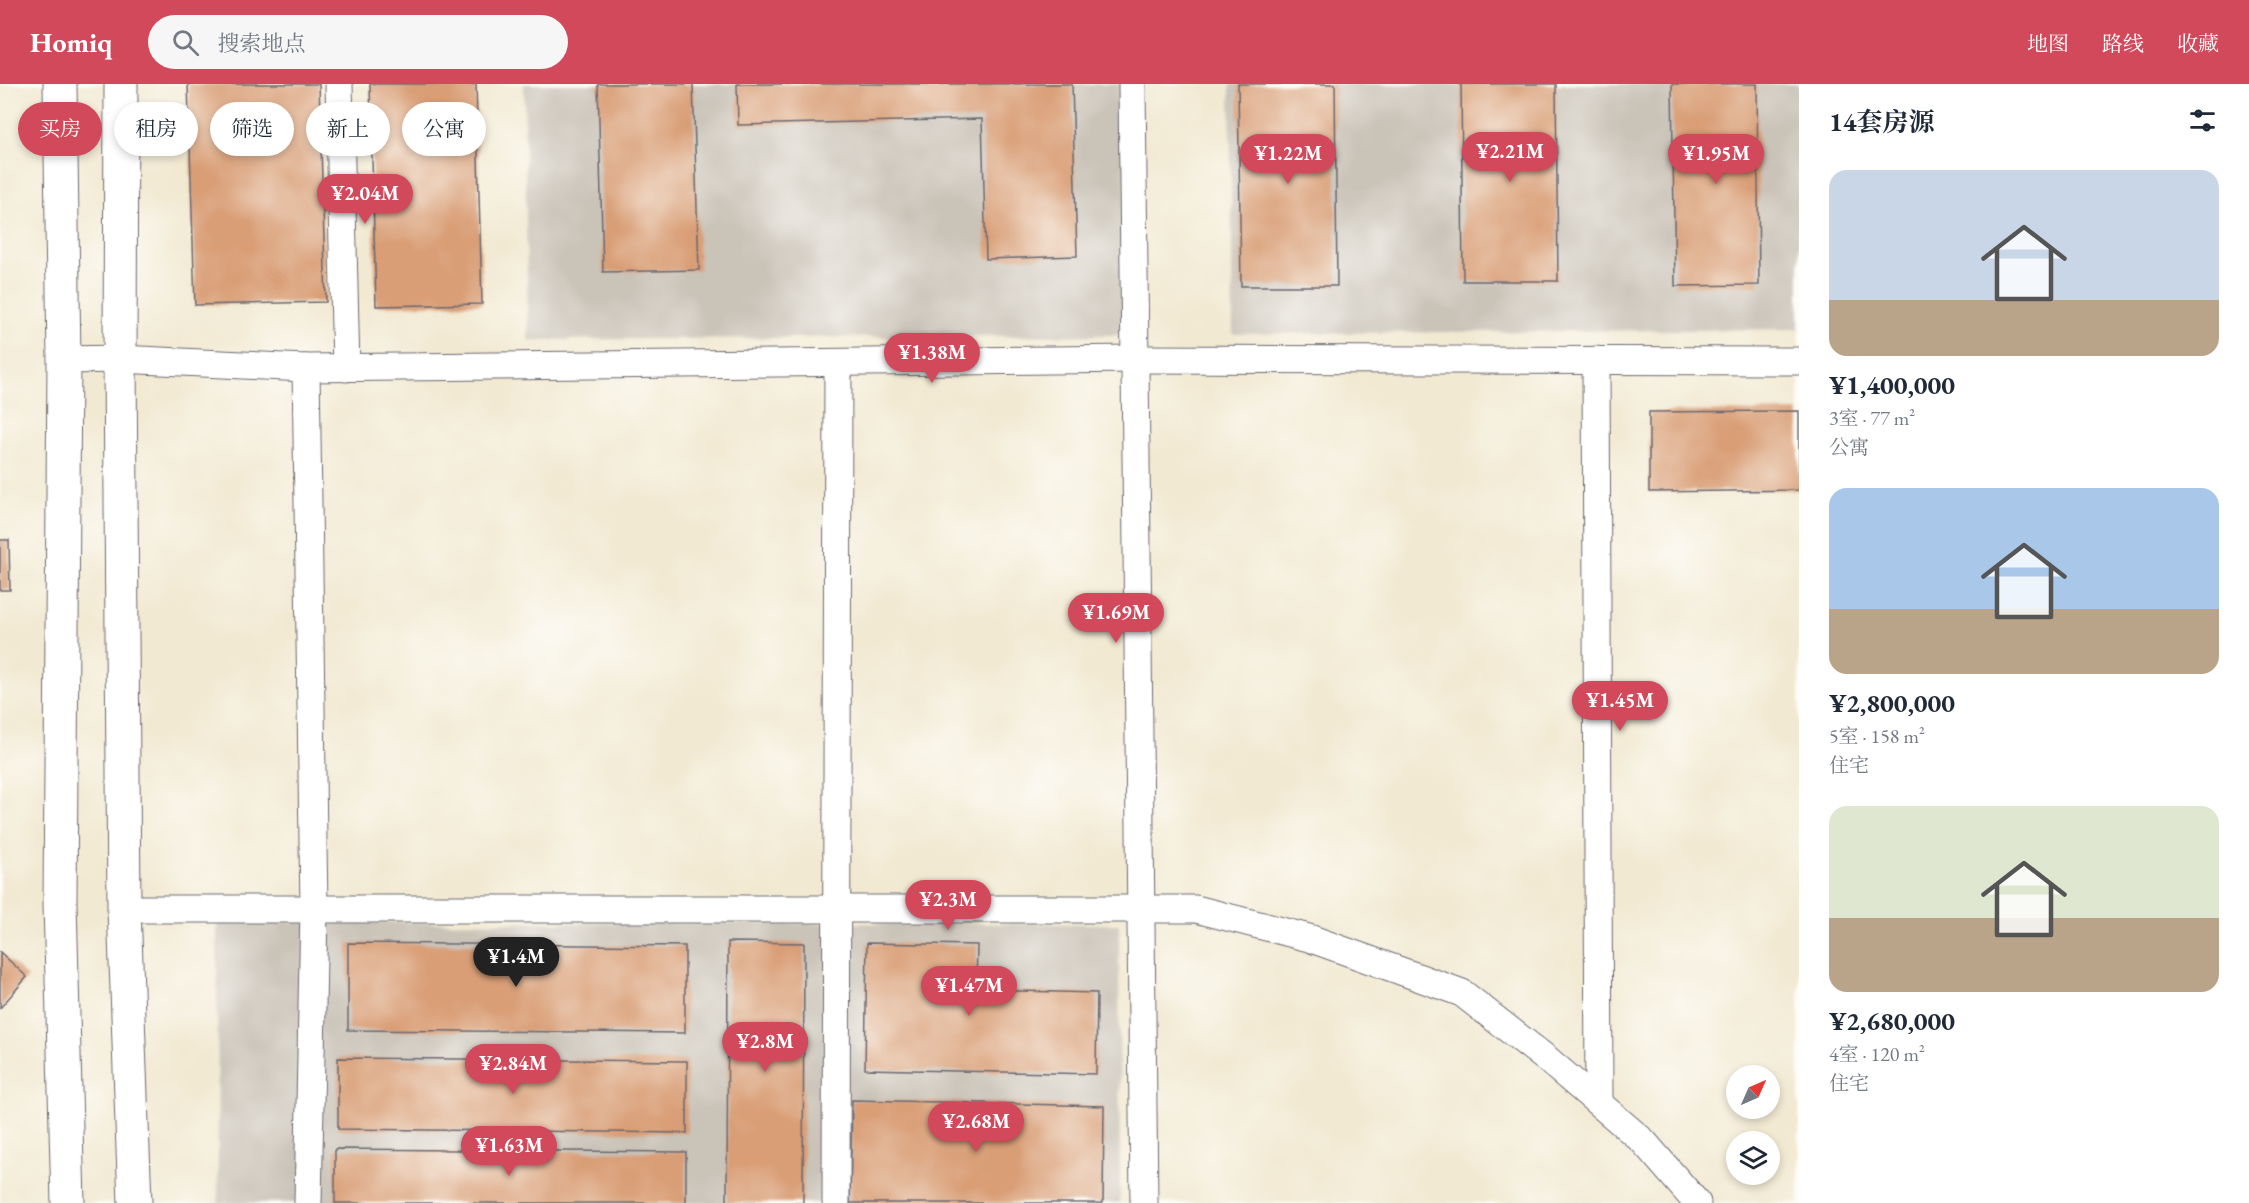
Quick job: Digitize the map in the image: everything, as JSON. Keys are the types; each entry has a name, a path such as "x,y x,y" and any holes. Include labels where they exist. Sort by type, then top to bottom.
{"main road":[{"path":"60,84 64,360 60,903 68,1203"},
{"path":"121,84 120,359 124,909 135,1203"}],"street":[{"path":"339,84 346,368"},
{"path":"1132,84 1144,1203"},
{"path":"64,360 120,359 306,368 1136,359 1799,361"},
{"path":"1596,360 1599,1103"},
{"path":"836,1203 838,363"},
{"path":"306,368 314,909 308,1203"},
{"path":"124,909 1196,909 1309,938 1462,993 1548,1060 1644,1142 1697,1203"}],"shaded area":[{"path":"524,84 1124,84 1128,335 528,340"},
{"path":"1230,84 1799,84 1799,329 1233,334"},
{"path":"217,922 1119,924 1120,1203 218,1203"}],"building":[{"path":"188,84 319,84 320,102 306,102 306,156 321,156 326,302 195,305 190,156 198,156 198,102 189,102"},
{"path":"370,84 476,84 476,102 402,102 402,156 478,156 482,304 376,306 372,156 390,156 390,102 370,102"},
{"path":"598,84 693,84 699,270 603,272"},
{"path":"737,84 1072,84 1077,256 986,259 982,119 738,125"},
{"path":"1238,84 1335,84 1337,286 1241,286"},
{"path":"1461,84 1556,84 1558,281 1463,281"},
{"path":"1672,84 1757,84 1759,285 1675,286"},
{"path":"1799,411 1799,490 1649,492 1649,412"},
{"path":"0,540 9,540 10,590 0,590"},
{"path":"728,942 804,943 803,1203 727,1203"},
{"path":"348,943 685,946 685,1033 348,1030"},
{"path":"867,943 977,945 976,990 1097,993 1096,1074 865,1069"},
{"path":"0,952 27,977 0,1008"},
{"path":"338,1058 687,1061 687,1133 338,1129"},
{"path":"852,1100 1104,1106 1103,1203 850,1203"},
{"path":"335,1149 686,1152 686,1203 335,1203"}]}
